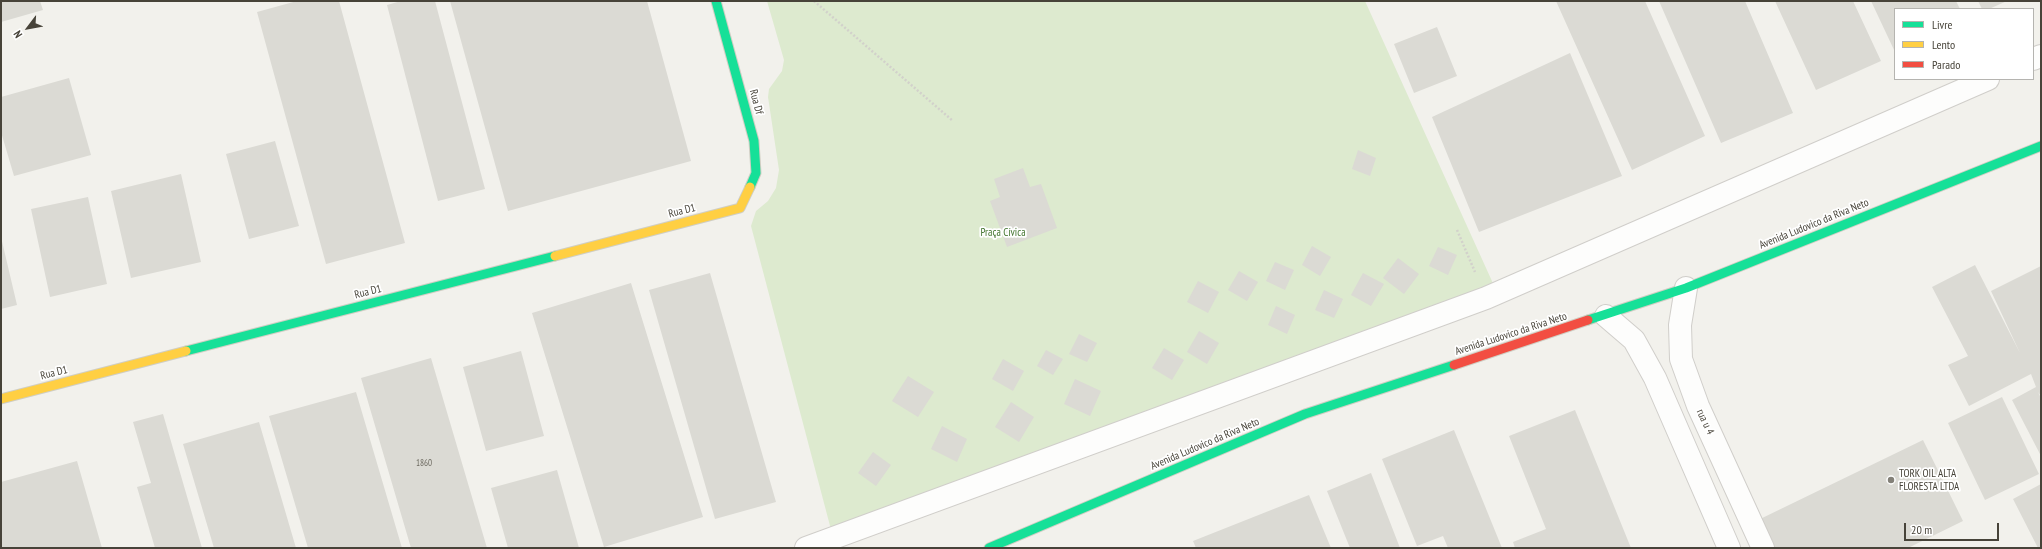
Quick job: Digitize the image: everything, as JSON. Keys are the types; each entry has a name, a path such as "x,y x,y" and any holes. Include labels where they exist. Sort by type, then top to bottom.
{"street":[{"name":"Rua Df","path":"716,1 754,141 756,173 740,208"},
{"path":"806,548 1486,298 1986,80"},
{"name":"Avenida Ludovico da Riva Neto","path":"989,548 1305,414 1606,316 1686,288 2041,146"},
{"name":"Rua D1","path":"1,399 740,208"},
{"name":"rua u 4","path":"1686,288 1680,325 1681,359 1698,406 1763,548"},
{"path":"1606,316 1634,340 1655,378 1728,548"}],"path":[{"path":"814,1 953,120"},
{"path":"1457,230 1486,298"}],"green space":[{"name":"Praça Cívica","path":"767,1 1365,1 1501,301 834,541 751,226 756,211 768,201 776,188 779,170 768,97 769,89 782,71 784,60"}],"building":[{"path":"1,1 40,1 43,10 1,22"},
{"path":"297,1 339,1 405,243 326,264 257,12"},
{"path":"401,1 435,1 485,189 438,201 387,5"},
{"path":"450,1 647,1 691,161 508,211"},
{"path":"1556,1 1645,1 1705,136 1632,170"},
{"path":"1659,1 1745,1 1793,113 1721,143"},
{"path":"1775,1 1853,1 1881,61 1816,90"},
{"path":"1871,1 1956,1 1960,8 1894,8 1894,50"},
{"path":"1978,1 2007,1 1991,8 1982,8"},
{"path":"1437,27 1457,76 1414,93 1394,44"},
{"path":"1570,53 1622,176 1479,232 1432,117"},
{"path":"69,78 91,155 14,176 1,132 1,97"},
{"path":"275,141 299,226 249,239 226,154"},
{"path":"1358,150 1376,158 1370,176 1352,169"},
{"path":"1023,168 1030,187 1041,184 1057,228 1007,247 990,201 1000,197 994,179"},
{"path":"181,174 201,262 131,278 111,191"},
{"path":"88,197 107,284 50,297 31,209"},
{"path":"1,237 17,305 1,309"},
{"path":"1312,246 1331,257 1320,276 1302,265"},
{"path":"1438,247 1457,255 1448,275 1429,266"},
{"path":"1398,258 1419,274 1404,294 1383,278"},
{"path":"1275,262 1294,270 1285,290 1266,281"},
{"path":"1975,265 2020,353 1991,291 2041,266 2041,396 2038,392 2041,398 2041,456 2012,400 2036,387 2031,374 1969,406 1948,365 1968,356 1932,287"},
{"path":"1239,271 1258,282 1247,301 1228,290"},
{"path":"710,273 776,502 715,519 649,290"},
{"path":"1363,273 1384,284 1371,306 1351,295"},
{"path":"1198,281 1219,292 1208,313 1187,302"},
{"path":"631,283 703,517 604,547 532,313"},
{"path":"1324,290 1343,299 1334,318 1315,310"},
{"path":"1276,306 1295,315 1287,334 1268,325"},
{"path":"1199,331 1219,343 1207,364 1187,352"},
{"path":"1079,334 1097,343 1087,362 1069,354"},
{"path":"1164,348 1184,360 1172,380 1152,368"},
{"path":"1046,350 1063,359 1053,375 1037,366"},
{"path":"521,351 544,436 486,451 463,367"},
{"path":"431,358 487,548 411,548 361,378"},
{"path":"1003,359 1024,371 1013,391 992,379"},
{"path":"908,376 934,392 918,417 892,401"},
{"path":"1075,379 1101,391 1090,416 1064,404"},
{"path":"356,392 402,548 308,548 269,416"},
{"path":"2002,397 2039,474 1985,500 1948,423"},
{"path":"1011,402 1034,417 1019,442 995,427"},
{"path":"1575,410 1631,548 1515,548 1513,542 1546,529 1509,436"},
{"path":"163,414 202,548 155,548 137,487 151,483 133,422"},
{"path":"259,422 296,548 214,548 183,444"},
{"path":"942,426 967,439 957,462 931,449"},
{"path":"1454,430 1502,548 1448,548 1443,536 1417,546 1382,459"},
{"name":"TORK OIL ALTA FLORESTA LTDA","path":"1923,440 1963,521 1908,548 1770,548 1756,521"},
{"path":"873,452 891,465 876,486 858,473"},
{"path":"77,461 102,548 1,548 1,482"},
{"path":"557,470 579,548 508,548 491,488"},
{"path":"1371,473 1400,548 1350,548 1327,491"},
{"path":"2041,484 2041,548 2038,548 2013,499"},
{"path":"1309,495 1331,548 1196,548 1193,541"}],"traffic: fast":[{"path":"716,1 754,141 756,173 750,187"},
{"path":"1588,320 1686,288 2041,146"},
{"path":"186,351 555,256"},
{"path":"989,548 1305,414 1454,365"}],"traffic: slow":[{"path":"555,256 740,208 750,187"},
{"path":"1,399 186,351"}],"traffic: jam":[{"path":"1454,365 1588,320"}],"place":[{"name":"TORK OIL ALTA FLORESTA LTDA","path":"1891,480"}]}
